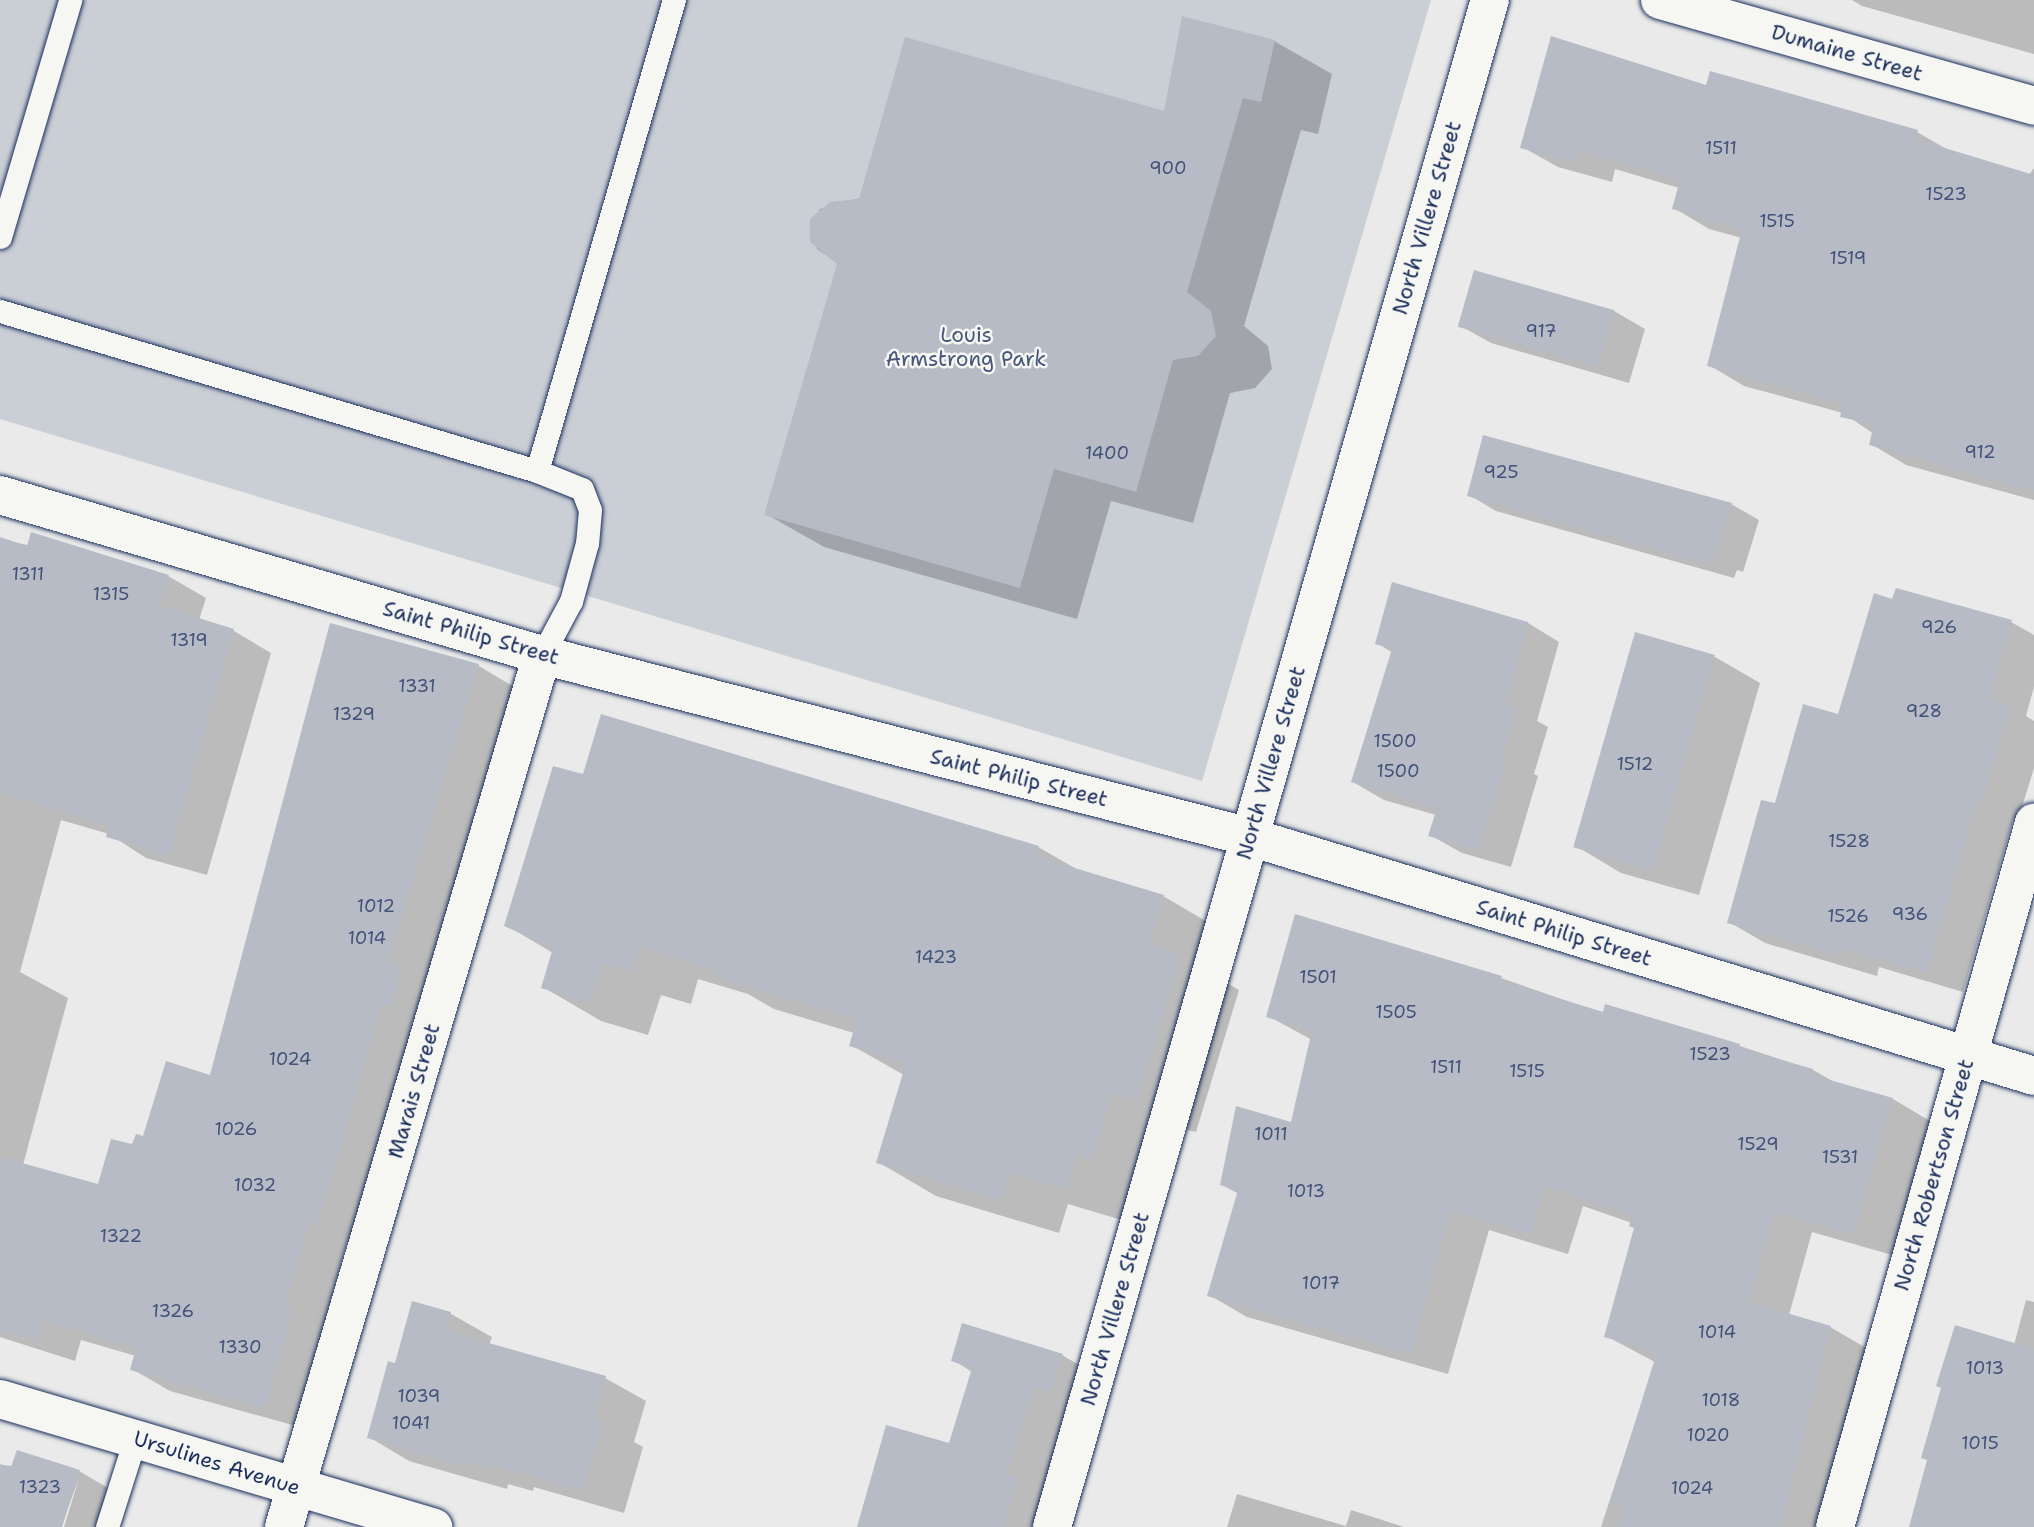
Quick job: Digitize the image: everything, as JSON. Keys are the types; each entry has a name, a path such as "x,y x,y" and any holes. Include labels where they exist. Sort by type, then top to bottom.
{"street":[{"name":"North Villere Street","path":"1052,1527 1490,0"},
{"name":"Dumaine Street","path":"1660,0 2034,106"},
{"name":"Saint Philip Street","path":"0,495 542,655 1250,837 2034,1076"},
{"name":"Marais Street","path":"284,1527 542,655"},
{"name":"North Robertson Street","path":"1835,1527 2034,822"},
{"name":"Ursulines Avenue","path":"0,1399 433,1527"}],"lane":[{"path":"0,237 70,0"},
{"path":"537,471 674,0"},
{"path":"0,311 537,471 582,489 590,510 587,543 570,601 542,655"},
{"path":"107,1527 135,1439"}],"green space":[{"name":"Louis Armstrong Park","path":"0,0 1431,0 1202,781 0,419"}],"building":[{"path":"1182,16 1275,40 1261,102 1243,98 1187,292 1211,311 1216,336 1198,356 1173,360 1136,492 1054,469 1020,588 764,515 837,264 810,242 810,219 830,202 859,199 905,37 1164,111"},
{"path":"1551,36 1706,85 1710,71 1918,130 1915,139 2034,175 2034,491 1869,445 1874,424 1840,417 1843,404 1707,366 1742,229 1672,209 1680,180 1579,150 1576,163 1520,148"},
{"path":"1474,270 1614,310 1598,367 1458,327"},
{"path":"1483,435 1732,503 1715,558 1709,556 1707,564 1467,496"},
{"path":"31,532 169,575 160,606 234,629 169,855 106,837 109,825 0,793 0,537 27,546"},
{"path":"1392,582 1528,622 1506,704 1517,708 1503,755 1507,756 1479,850 1428,836 1437,808 1351,782 1392,649 1375,644"},
{"path":"1896,588 2012,620 1989,699 2011,705 1982,801 1977,799 1927,973 1843,948 1841,956 1727,923 1761,800 1775,803 1803,704 1838,714 1874,593 1892,599"},
{"path":"330,623 479,664 388,962 402,966 391,1006 382,1003 317,1224 309,1222 285,1306 293,1309 265,1408 130,1370 136,1348 43,1320 37,1340 0,1331 0,1157 98,1184 111,1139 132,1144 136,1134 143,1136 166,1061 210,1075"},
{"path":"1635,632 1715,655 1653,870 1573,847"},
{"path":"601,714 1039,846 1035,856 1164,895 1149,945 1181,955 1137,1100 1112,1093 1092,1158 1077,1153 1067,1189 1010,1172 1001,1200 876,1163 906,1063 849,1046 857,1019 714,976 716,970 640,946 632,972 603,963 590,1003 541,988 553,948 504,926 553,766 583,774"},
{"path":"1295,914 1502,976 1500,980 1603,1012 1605,1004 1740,1044 1739,1048 1813,1069 1812,1075 1893,1098 1854,1234 1774,1212 1749,1302 1831,1326 1781,1527 1617,1527 1624,1508 1610,1503 1657,1352 1604,1337 1634,1228 1629,1226 1632,1215 1545,1186 1531,1234 1451,1210 1411,1354 1207,1296 1238,1190 1220,1185 1236,1106 1291,1122 1312,1030 1266,1017"},
{"path":"412,1301 451,1312 446,1331 606,1376 594,1419 603,1422 583,1491 493,1465 492,1469 467,1462 466,1467 367,1438 388,1361 395,1363"},
{"path":"962,1323 1063,1354 1051,1392 1034,1387 1007,1475 1018,1478 1004,1527 857,1527 886,1425 949,1443 972,1368 951,1361"},
{"path":"1955,1325 2034,1349 2034,1527 1909,1527 1927,1460 1921,1458 1941,1388 1936,1386"},
{"path":"17,1450 80,1470 62,1527 0,1527 0,1464 11,1467"}]}
